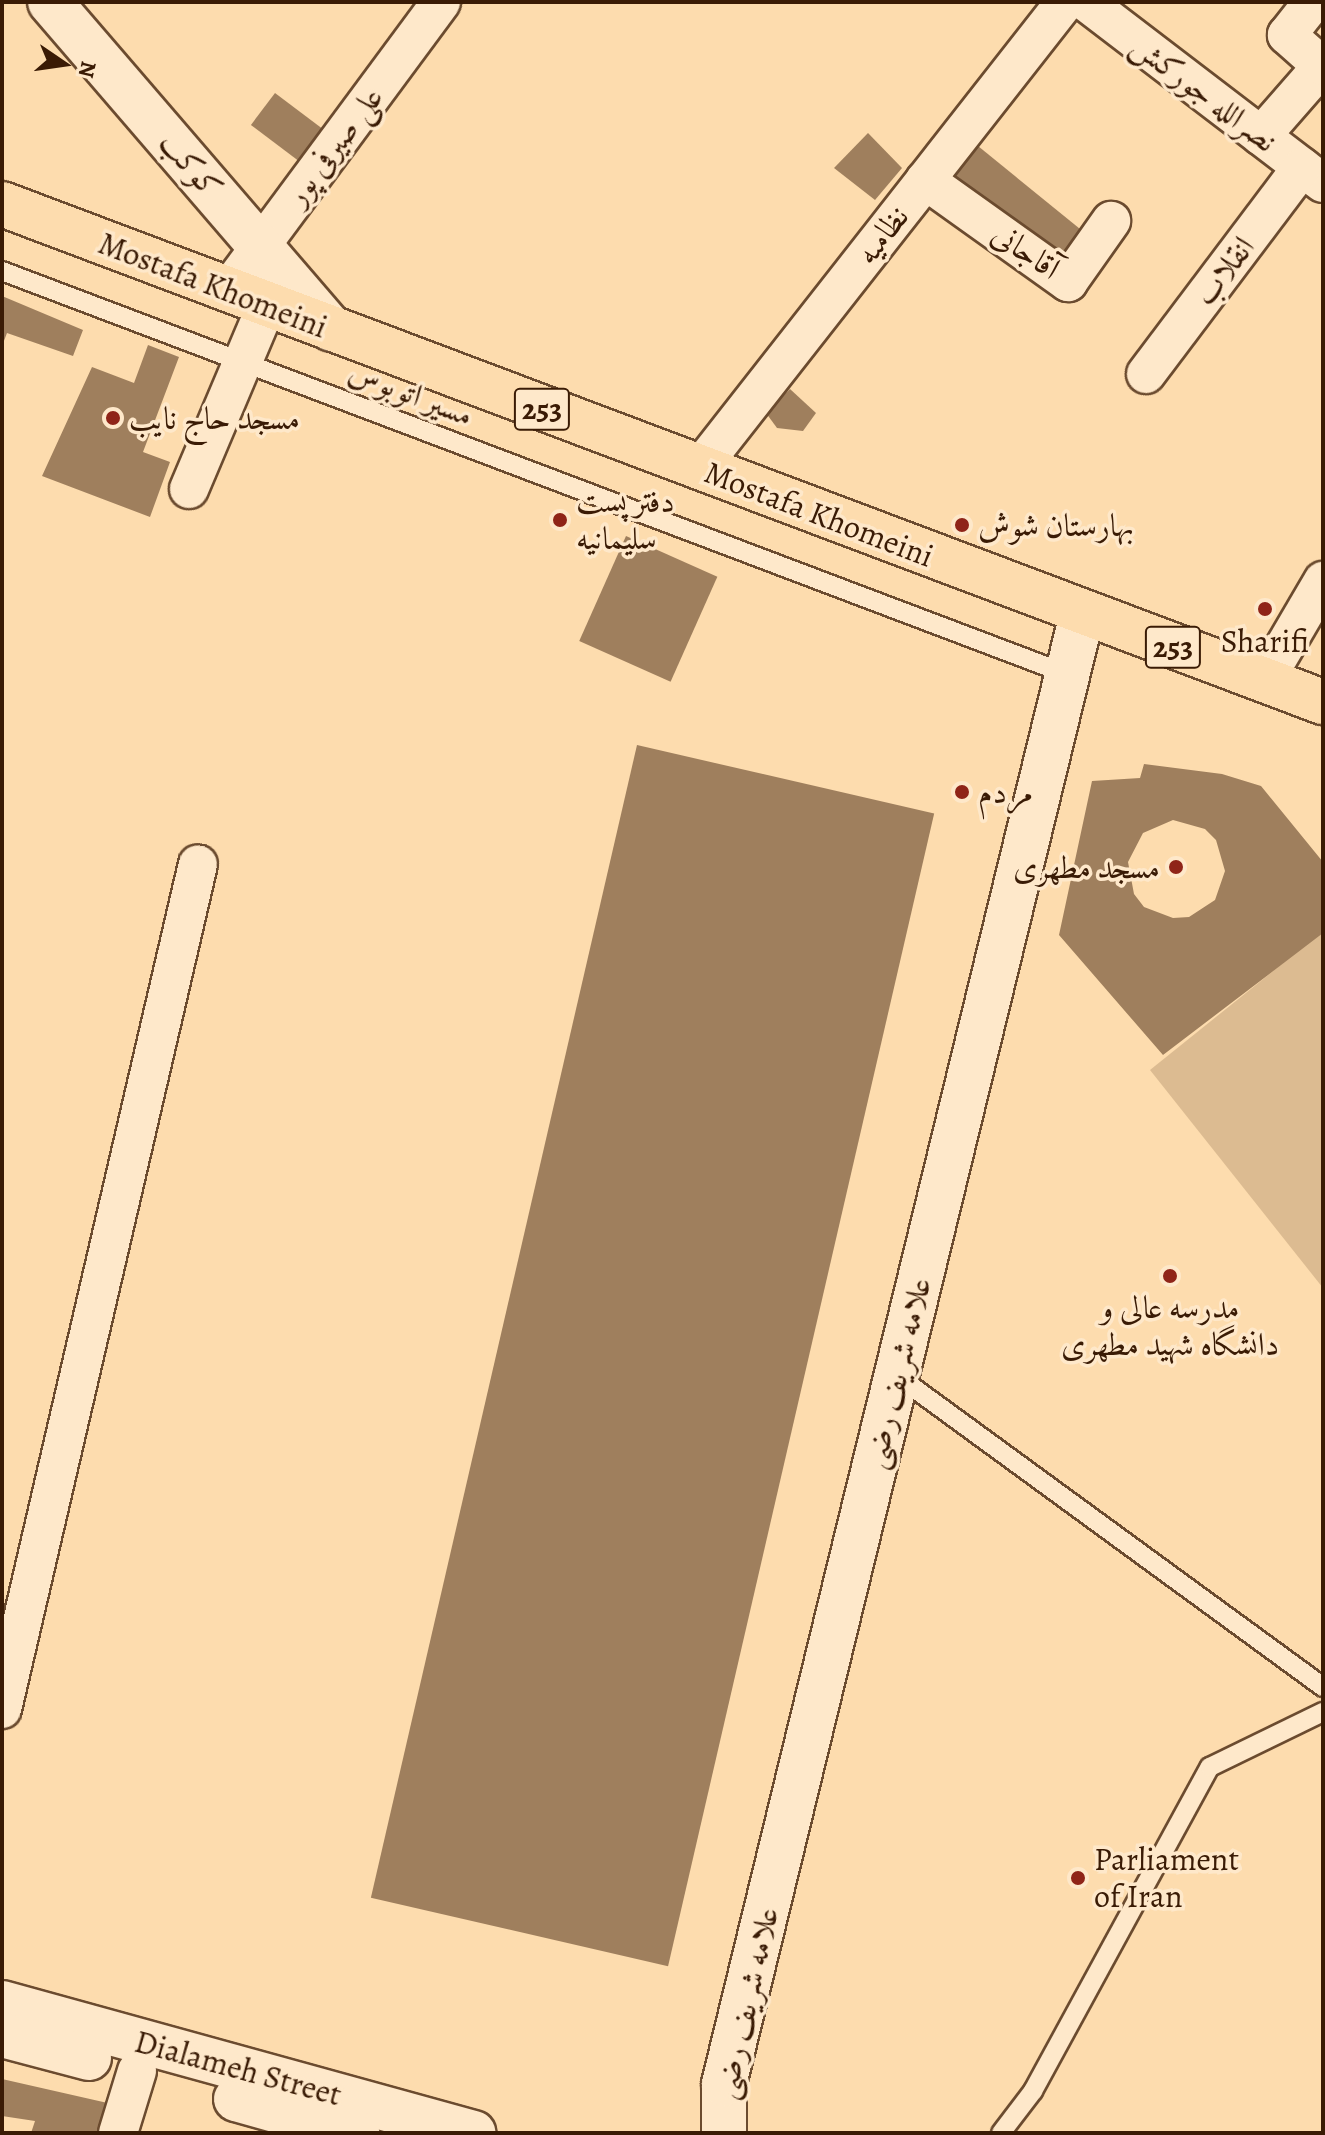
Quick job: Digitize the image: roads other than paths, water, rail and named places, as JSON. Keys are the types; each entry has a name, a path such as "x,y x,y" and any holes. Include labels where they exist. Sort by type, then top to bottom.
{"main road":[{"name":"کوکب","path":"50,2 331,329"},
{"name":"Mostafa Khomeini","path":"2,204 1082,614 1323,702"},
{"name":"علامه شریف رضی","path":"714,2122 1082,614"},
{"name":"Dialameh Street","path":"2,2003 473,2133"},
{"name":"Dialameh Street","path":"2,2035 137,2071 334,2130"}],"street":[{"name":"نظامیه","path":"699,469 1065,2"},
{"name":"نصرالله جورکش","path":"1086,2 1312,175"},
{"path":"1261,136 1322,66 1287,35 1313,2"},
{"name":"علی صیرفی پور","path":"189,489 240,359 248,297 260,246 423,8"},
{"name":"انقلاب","path":"1146,374 1312,175"},
{"name":"آقاجانی","path":"925,180 1068,282 1111,221"},
{"path":"1265,680 1323,581"},
{"path":"2,1709 198,864"},
{"path":"118,2133 137,2071"}],"lane":[{"name":"مسیر اتوبوس","path":"2,271 1067,674"},
{"path":"896,1375 1323,1687"},
{"path":"1001,2133 1033,2091 1210,1767 1323,1712"}],"place":[{"name":"مسجد حاج نایب","path":"113,418"},
{"name":"دفتر پست سلیمانیه","path":"560,520"},
{"name":"بهارستان شوش","path":"962,525"},
{"name":"Sharifi","path":"1265,609"},
{"name":"مردم","path":"962,792"},
{"name":"مسجد مطهری","path":"1176,867"},
{"name":"مدرسه عالی و دانشگاه شهید مطهری","path":"1170,1276"},
{"name":"Parliament of Iran","path":"1078,1878"}]}
